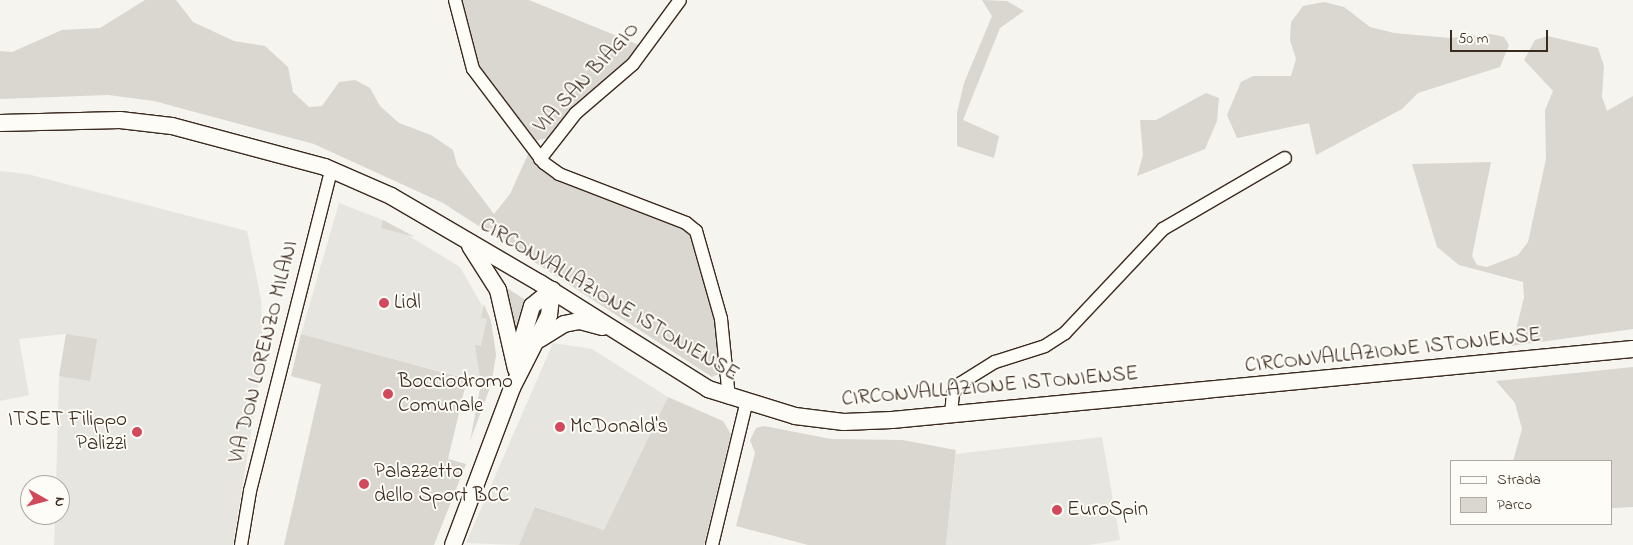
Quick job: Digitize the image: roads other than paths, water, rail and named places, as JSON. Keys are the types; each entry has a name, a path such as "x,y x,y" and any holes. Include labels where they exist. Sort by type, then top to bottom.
{"main road":[{"name":"CIRCONVALLAZIONE ISTONIENSE","path":"0,123 120,120 172,126 242,141 331,170 391,196 552,290 625,337 729,398 746,404 844,422 951,415 1633,349"},
{"path":"461,237 478,254 498,290 516,369"},
{"path":"512,388 540,339 552,290"},
{"path":"453,545 512,388 525,320 532,306 552,290"},
{"path":"540,339 564,324 580,321 625,337"}],"street":[{"name":"VIA SAN BIAGIO","path":"455,0 473,69 540,159 559,174 686,223 696,231 721,319 729,398"},
{"name":"VIA SAN BIAGIO","path":"540,159 576,113 633,64 680,0"},
{"path":"951,415 953,393 961,383 994,362 1045,346 1065,333 1163,229 1285,158"},
{"name":"VIA DON LORENZO MILANI","path":"241,545 250,491 331,170"},
{"path":"712,545 746,404"}],"place":[{"name":"Lidl","path":"384,303"},
{"name":"Bocciodromo Comunale","path":"388,394"},
{"name":"McDonald's","path":"560,427"},
{"name":"ITSET Filippo Palizzi","path":"137,432"},
{"name":"Palazzetto dello Sport BCC","path":"364,484"},
{"name":"EuroSpin","path":"1057,510"}]}
